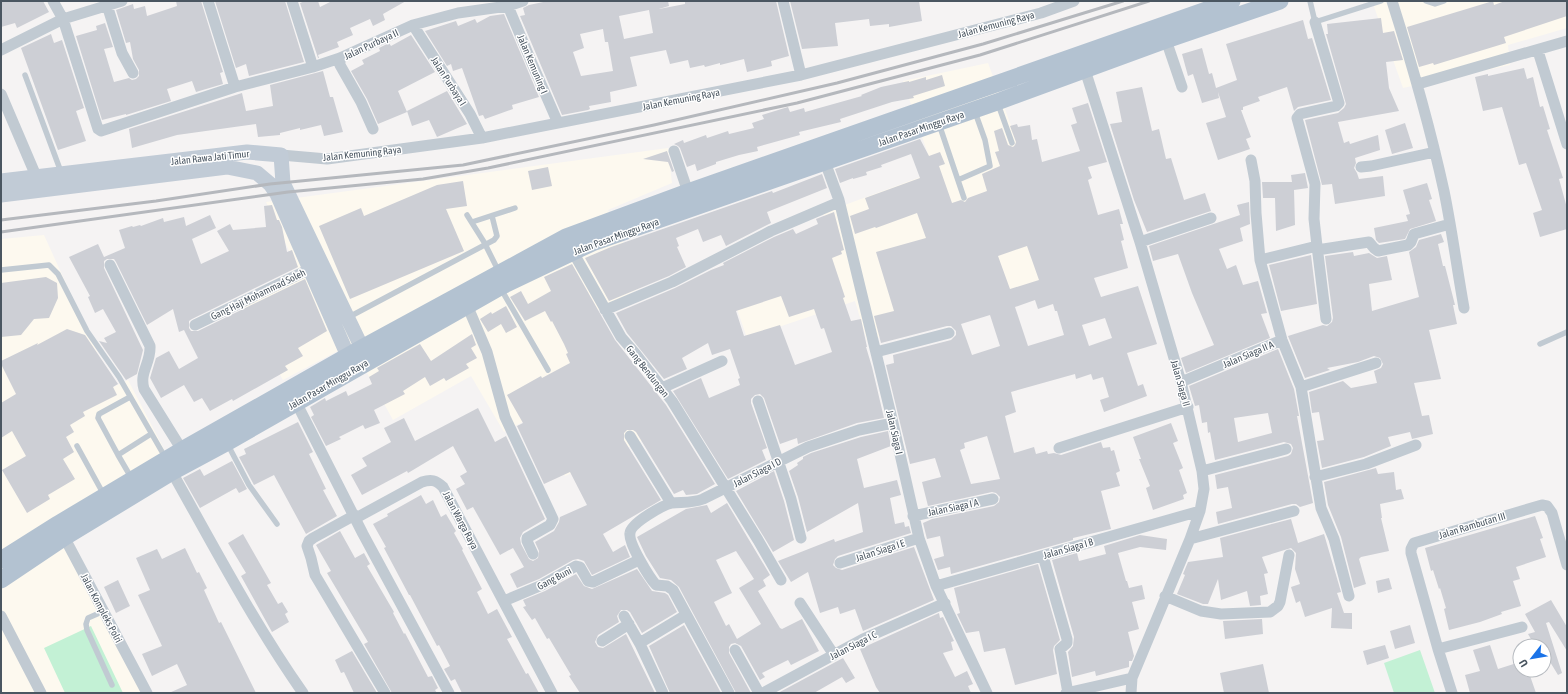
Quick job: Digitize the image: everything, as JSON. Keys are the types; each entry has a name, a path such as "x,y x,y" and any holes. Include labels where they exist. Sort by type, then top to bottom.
{"main road":[{"name":"Jalan Pasar Minggu Raya","path":"1,560 63,535 105,495 132,479 226,443 467,305 500,280 575,233 1232,1"},
{"name":"Jalan Pasar Minggu Raya","path":"1,580 63,535 169,466 182,450 355,352 500,280 592,244 827,169 941,129 1086,74 1169,50 1280,1"},
{"name":"Jalan Rawa Jati Timur","path":"64,181 247,152 281,155 283,183 316,266 355,352"},
{"path":"227,167 247,152"},
{"name":"Jalan Rawa Jati Timur","path":"1,181 39,183 227,167 257,173 270,184 316,266"},
{"name":"Jalan Rawa Jati Timur","path":"1,195 39,183"}],"street":[{"path":"53,1 63,19"},
{"path":"1,50 63,19 122,1"},
{"path":"208,1 235,87"},
{"path":"292,1 313,67"},
{"name":"Jalan Purbaya II","path":"63,19 98,129 101,132 235,87 313,67 340,58 413,25 458,13 523,1"},
{"path":"783,1 801,75"},
{"name":"Jalan Kemuning Raya","path":"281,155 327,159 482,138 801,75 1041,13 1074,1"},
{"path":"1392,1 1418,84 1435,152 1450,224 1464,308"},
{"name":"Jalan Kemuning I","path":"508,3 530,62 558,123"},
{"path":"107,5 122,53 133,73"},
{"path":"1314,19 1339,103 1336,106 1300,114 1297,118 1314,184 1314,219 1326,319"},
{"name":"Jalan Purbaya I","path":"413,25 470,114 482,138"},
{"path":"1418,84 1538,51 1567,41"},
{"path":"1169,50 1182,87"},
{"path":"1538,51 1567,144"},
{"path":"340,58 340,65 361,102 373,129"},
{"name":"Jalan Siaga II","path":"1086,74 1140,242 1181,382 1202,471 1204,489 1200,511 1190,539 1132,678 1131,693"},
{"path":"1,94 39,183"},
{"path":"674,151 688,192"},
{"path":"1362,167 1435,152"},
{"name":"Jalan Siaga II A","path":"1181,382 1282,340 1260,260 1255,181 1251,160"},
{"name":"Jalan Siaga I","path":"827,169 839,201 893,423 919,538 936,586 946,603 987,693"},
{"path":"604,309 672,282 771,230 839,201"},
{"path":"1140,242 1211,218"},
{"path":"1260,260 1317,248 1369,242 1378,251 1408,245 1414,234 1450,224"},
{"name":"Gang Bendungan","path":"573,252 621,337 672,401 781,580"},
{"path":"110,265 150,346 150,357 142,378 144,389 182,450"},
{"name":"Gang Haji Mohammad Soleh","path":"195,325 316,266"},
{"path":"467,305 488,355 505,417 553,519 550,525 527,538 533,554"},
{"path":"876,352 949,333"},
{"path":"1282,340 1301,387 1321,508 1334,539 1349,596"},
{"path":"662,388 722,361"},
{"path":"1301,387 1376,363"},
{"path":"758,401 801,538"},
{"path":"296,402 363,534 449,693"},
{"path":"1059,448 1188,407"},
{"name":"Jalan Siaga I D","path":"639,560 630,533 633,527 646,517 671,504 697,501 808,447 858,430 893,423"},
{"path":"630,436 671,504"},
{"path":"1315,477 1366,464 1416,445"},
{"path":"1202,471 1286,449"},
{"path":"169,466 233,581 303,693"},
{"name":"Jalan Warga Raya","path":"355,517 422,482 429,480 439,483 443,487 552,693"},
{"name":"Jalan Siaga I A","path":"913,516 993,499"},
{"name":"Jalan Rambutan III","path":"1438,649 1411,553 1412,546 1418,541 1540,504 1547,506 1552,513 1567,564"},
{"name":"Jalan Siaga I B","path":"936,586 1200,511"},
{"path":"1190,539 1294,511"},
{"path":"355,517 313,538 309,541 307,546 315,575 385,693"},
{"name":"Jalan Kompleks Polri","path":"63,535 147,693"},
{"name":"Jalan Siaga I E","path":"840,563 919,538"},
{"path":"1165,596 1201,611 1221,614 1270,612 1278,606 1280,602 1289,555"},
{"path":"1043,556 1067,640 1067,644 1060,649 1067,693 1132,678"},
{"path":"639,560 656,585 667,586 673,590 729,693"},
{"name":"Gang Buni","path":"504,601 542,585 576,566 580,567 588,581 593,582 639,560"},
{"path":"800,603 834,655"},
{"name":"Jalan Siaga I C","path":"763,693 863,639 946,603"},
{"path":"640,644 686,615"},
{"path":"1,616 41,693"},
{"path":"602,640 626,620 640,644 663,693"},
{"path":"1452,693 1438,649 1522,627"},
{"path":"735,650 759,693"}],"lane":[{"path":"1310,1 1314,19 1381,1"},
{"path":"1426,1 1435,4 1444,1"},
{"path":"25,75 64,181"},
{"path":"999,107 1012,143"},
{"path":"958,180 990,166 984,136 977,116"},
{"path":"941,129 964,198"},
{"path":"472,222 515,208"},
{"path":"467,215 486,246 500,280 526,332 548,370"},
{"path":"341,322 486,246 496,239 497,236 492,216"},
{"path":"1,270 49,265 58,274 87,331 119,377 169,466"},
{"path":"1540,344 1567,332"},
{"path":"130,396 99,414 98,418 132,479"},
{"path":"118,455 151,434"},
{"path":"226,443 249,486 277,524"},
{"path":"77,446 105,495"},
{"path":"102,606 88,618 86,624 87,630 112,685"}],"shaded area":[{"path":"1372,1 1567,1 1567,28 1508,45 1510,65 1403,88"},
{"path":"988,63 1065,272 974,310 867,341 855,301 747,338 731,292 834,253 823,213 934,172 903,81"},
{"path":"668,148 672,183 608,210 644,286 586,316 648,438 565,476 532,417 504,432 471,376 393,420 351,344 283,380 238,300 298,270 266,202"},
{"path":"44,235 113,387 128,380 164,449 169,481 66,542 141,693 1,693 1,239"}],"green space":[{"path":"91,626 123,693 65,693 44,648"},
{"path":"1420,650 1435,693 1394,693 1384,663"}],"building":[{"path":"1,1 43,1 49,12 17,28 15,23 1,27"},
{"path":"176,1 201,1 223,72 220,73 223,84 196,92 192,81 167,89 171,101 126,115 102,120 76,36 97,30 96,26 105,23 113,47 104,49 114,82 129,78 132,80 136,79 139,76 139,70 133,59 130,42 126,43 116,10 133,4 134,9 145,6 147,16 177,6"},
{"path":"215,1 285,1 304,62 249,76 246,64 236,68"},
{"path":"305,1 318,1 320,7 332,1 406,1 383,14 385,20 373,26 370,19 350,28 353,35 337,42 339,47 318,55 318,58 300,3"},
{"path":"548,1 668,1 669,6 659,9 685,4 685,1 776,1 789,56 771,61 772,66 747,72 744,59 720,65 720,63 705,67 704,65 690,68 688,60 670,64 666,50 630,57 637,86 610,92 611,102 589,106 590,109 588,110 562,115 520,16 525,15 523,8 529,5","holes":["649,10 653,33 624,39 619,16","603,29 605,42 608,42 613,71 581,76 573,52 584,48 580,34"]},
{"path":"790,1 919,1 922,21 889,27 889,24 870,26 869,19 835,23 838,46 802,49"},
{"path":"1493,1 1494,5 1505,1 1567,1 1567,16 1504,37 1506,43 1434,65 1433,63 1419,67 1407,27"},
{"path":"504,14 539,97 512,105 513,109 485,119 483,115 479,116 462,68 453,71 451,64 447,66 425,31 456,21 458,26 475,19 477,23 490,16"},
{"path":"1381,18 1383,33 1394,31 1403,60 1386,62 1389,88 1399,111 1338,122 1344,143 1349,141 1350,144 1378,135 1380,150 1355,158 1356,163 1354,168 1359,179 1383,176 1385,196 1335,204 1332,184 1322,185 1305,120 1338,113 1346,104 1326,34 1328,34 1327,24"},
{"path":"1303,20 1308,39 1312,38 1331,100 1298,107 1294,111 1287,87 1258,97 1260,101 1243,107 1243,110 1241,110 1251,137 1246,139 1250,149 1218,160 1206,123 1226,117 1218,92 1219,98 1202,103 1193,74 1188,76 1182,54 1202,48 1209,74 1212,73 1216,88 1237,80 1226,44"},
{"path":"51,34 54,43 62,40 84,108 76,111 86,141 58,150 21,48"},
{"path":"411,35 435,72 398,91 407,112 378,124 367,99 351,71 364,64 362,60 380,51 379,48 389,43 391,46"},
{"path":"1524,68 1527,79 1533,77 1540,107 1543,106 1550,129 1547,130 1563,178 1559,179 1567,208 1567,229 1540,237 1533,213 1542,210 1526,163 1519,165 1502,107 1483,111 1475,77 1488,74 1488,76"},
{"path":"323,71 330,97 333,97 343,132 324,136 321,125 300,130 300,128 280,133 280,135 258,137 256,124 177,135 132,148 129,129 242,93 246,111 273,106 270,85"},
{"path":"942,75 945,86 913,96 914,98 892,102 840,119 841,122 799,132 800,135 757,147 758,151 716,162 716,164 697,171 695,164 687,167 680,148 674,144 683,140 684,143 706,135 707,138 728,131 729,134 754,128 752,123 764,119 762,115 788,107 790,112 804,108 805,112 862,96 861,95 881,87 926,77 926,80"},
{"path":"1142,87 1152,131 1159,129 1166,159 1171,158 1184,200 1205,193 1211,211 1147,232 1134,200 1110,124 1122,122 1116,92"},
{"path":"447,91 467,124 437,137 429,120 412,126 407,111"},
{"path":"1088,103 1107,162 1088,167 1092,178 1088,180 1098,215 1119,209 1123,224 1120,224 1124,240 1121,241 1128,268 1094,278 1101,297 1138,286 1157,344 1127,353 1138,386 1143,384 1147,396 1104,412 1100,400 1109,397 1103,377 1093,380 1091,374 1076,379 1075,374 1011,392 1016,412 1005,416 1014,453 1034,447 1036,454 1047,451 1048,454 1054,453 1061,455 1101,442 1103,448 1110,447 1111,451 1114,450 1120,471 1116,473 1120,486 1101,491 1111,529 1073,538 1073,540 951,574 950,567 938,570 934,559 944,556 940,536 927,539 923,523 932,519 994,506 999,502 1000,497 996,493 992,492 928,506 922,482 941,477 935,458 910,464 886,365 894,363 893,355 951,340 956,335 956,331 951,326 947,326 881,343 874,316 894,311 876,252 926,238 917,213 855,234 850,216 869,209 865,198 920,178 911,154 881,165 882,167 866,172 867,175 840,183 835,169 920,139 929,156 940,152 945,164 939,166 952,203 961,200 965,202 968,198 987,191 982,174 1000,166 995,152 999,151 994,131 1002,128 1008,145 1013,147 1016,142 1010,126 1017,124 1018,127 1030,125 1032,140 1037,139 1042,162 1080,151 1071,125 1077,123 1072,108","holes":["1027,246 1039,280 1010,289 998,256","1035,300 1038,309 1053,304 1055,311 1057,311 1064,335 1028,346 1015,307","990,315 1000,346 972,355 961,324","1105,318 1112,338 1089,346 1082,325","987,436 1000,479 971,484 960,450 965,448 964,443"]},
{"path":"1405,123 1413,148 1392,154 1385,130"},
{"path":"667,151 674,171 672,172 668,162 643,159"},
{"path":"548,167 552,186 532,190 528,171"},
{"path":"1305,173 1308,188 1294,190 1295,225 1276,231 1275,198 1263,198 1262,182 1292,182 1291,175"},
{"path":"822,174 827,188 767,212 771,223 726,246 721,235 703,242 698,229 676,238 679,246 677,247 686,267 669,276 609,301 585,258 611,247 772,191 773,193"},
{"path":"463,181 467,206 446,209 464,251 350,299 319,226 361,208 364,216 437,185"},
{"path":"1427,183 1432,199 1429,200 1436,221 1410,229 1405,239 1379,243 1376,240 1374,228 1408,221 1406,215 1410,214 1403,190"},
{"path":"1249,202 1250,224 1240,228 1243,241 1219,249 1227,269 1236,265 1243,285 1258,281 1267,313 1261,314 1270,338 1186,373 1181,358 1214,345 1192,293 1178,254 1153,261 1149,246 1240,215 1237,205"},
{"path":"272,205 277,220 279,220 282,227 287,252 292,250 298,267 192,319 189,321 189,328 191,331 198,331 305,279 327,331 298,348 303,356 285,366 288,370 233,401 232,399 210,411 202,398 194,402 184,385 161,398 150,378 156,358 169,351 179,369 198,358 184,330 179,332 173,309 147,325 116,262 114,259 107,259 104,261 104,268 143,350 137,374 126,380 99,341 107,343 104,338 116,332 103,309 95,313 88,297 90,296 69,257 98,244 104,257 125,248 119,230 132,226 141,226 163,218 164,222 184,217 186,226 210,215 216,228 192,239 201,264 229,251 217,231 230,224 233,230 266,227 264,206"},
{"path":"834,212 844,250 841,251 842,254 832,258 851,321 861,319 866,347 884,418 857,423 798,444 797,438 780,444 764,398 760,394 755,395 751,399 751,403 767,448 762,450 766,460 728,479 673,391 701,378 709,398 740,385 738,379 740,378 730,349 712,355 708,343 682,358 687,369 664,379 627,333 616,313 724,265 723,263 774,237 793,229 796,234 818,224 816,219","holes":["781,296 789,317 814,309 821,329 824,328 832,352 795,365 780,325 744,336 736,311"]},
{"path":"1441,234 1444,242 1438,244 1455,305 1453,305 1457,324 1429,330 1441,379 1414,383 1422,416 1429,415 1433,434 1412,439 1410,432 1388,437 1391,446 1364,457 1322,468 1317,441 1324,440 1319,412 1312,413 1309,392 1343,381 1351,388 1377,383 1374,371 1381,368 1383,364 1380,358 1374,356 1358,362 1327,368 1330,370 1305,378 1288,336 1323,325 1327,326 1332,322 1333,318 1325,256 1353,252 1354,256 1369,253 1377,258 1387,256 1392,280 1369,284 1372,311 1419,297 1409,252 1416,247 1419,240"},
{"path":"1311,255 1317,304 1281,311 1269,265"},
{"path":"572,264 615,340 666,405 715,484 697,494 686,495 683,490 674,494 636,432 633,430 627,430 624,433 624,440 661,500 603,534 613,552 625,545 630,557 592,575 584,561 578,559 573,560 539,579 517,588 510,574 524,567 513,548 500,555 473,507 467,510 456,489 465,484 460,476 467,472 453,446 408,473 407,471 362,495 351,475 367,466 362,458 391,442 384,428 404,418 415,441 478,408 495,442 506,436 545,519 523,532 520,538 521,544 529,559 533,561 538,558 539,551 535,542 554,531 560,517 587,505 570,472 544,484 517,426 523,423 507,395 541,376 542,378 570,363 564,344 545,311 525,321 510,297 521,291 528,304 551,291 544,277"},
{"path":"46,277 57,283 58,298 49,318 34,319 21,335 1,337 1,283"},
{"path":"506,306 517,327 506,333 501,324 488,332 480,319 491,312 492,314"},
{"path":"67,329 85,335 118,384 113,387 117,395 83,412 85,416 70,425 74,432 66,437 74,452 63,459 75,479 48,495 50,499 27,513 2,470 26,456 12,431 1,438 1,403 16,394 1,364 1,361 38,343 37,345"},
{"path":"472,334 476,345 471,348 477,358 466,364 469,368 446,381 444,378 430,386 425,377 403,391 405,394 374,410 380,423 365,429 363,425 339,437 341,439 326,446 311,417 314,415 310,407 325,398 326,401 346,391 348,396 372,384 369,377 379,371 377,368 420,344 431,361"},
{"path":"1278,349 1294,389 1299,416 1297,416 1313,503 1300,507 1296,504 1292,504 1218,524 1216,512 1232,508 1228,487 1217,489 1215,475 1288,456 1291,454 1293,448 1291,444 1284,442 1215,460 1210,432 1208,433 1207,422 1202,423 1199,405 1195,406 1189,386","holes":["1268,413 1272,433 1238,442 1234,418"]},
{"path":"298,422 313,452 309,454 326,489 323,490 337,516 306,534 274,475 254,485 239,457 246,454 244,449"},
{"path":"1171,423 1178,441 1173,443 1183,468 1179,470 1187,493 1183,495 1184,499 1153,510 1146,488 1150,486 1139,459 1141,459 1133,437"},
{"path":"888,431 891,446 857,459 864,488 897,480 901,495 890,498 895,524 904,522 905,527 909,526 911,533 838,556 833,565 842,570 914,547 934,600 863,631 855,609 840,614 838,607 820,613 808,572 791,582 778,561 834,539 835,542 863,532 858,503 807,532 798,497 789,471 798,465 797,463 803,459 803,457 811,453 861,437"},
{"path":"232,461 247,489 239,493 236,488 200,508 183,478 200,469 204,476"},
{"path":"1376,468 1378,474 1394,472 1396,490 1401,489 1404,499 1380,504 1381,518 1389,551 1361,557 1359,559 1366,584 1354,588 1341,537 1328,505 1324,482"},
{"path":"774,471 784,501 794,540 773,552 736,491"},
{"path":"421,495 426,504 433,500 441,517 446,514 456,531 454,533 482,589 477,592 488,614 497,609 512,637 507,639 526,674 528,673 539,693 462,693 455,679 451,681 444,669 450,666 439,645 437,646 409,595 373,524 388,516 387,514"},
{"path":"727,503 770,575 763,580 766,586 758,591 780,628 782,629 802,619 819,651 791,665 788,660 762,673 765,677 760,680 741,646 735,643 731,644 729,647 729,653 751,693 736,693 679,587 671,580 660,578 646,556 637,537 686,509 707,505 711,513","holes":["736,551 754,579 739,588 761,624 737,639 729,624 726,626 714,602 732,593 716,560"]},
{"path":"1535,516 1543,538 1540,539 1546,557 1516,567 1520,579 1513,581 1521,606 1501,612 1502,614 1480,622 1449,630 1444,609 1446,608 1433,570 1431,571 1425,548"},
{"path":"1291,519 1298,543 1324,534 1341,592 1337,593 1344,613 1352,613 1352,629 1331,628 1332,608 1305,617 1300,601 1296,603 1291,587 1300,584 1295,569 1296,553 1291,548 1262,557 1268,573 1264,574 1268,594 1260,596 1261,605 1250,606 1247,591 1221,600 1218,579 1208,604 1203,604 1177,594 1185,575 1183,574 1188,562 1223,557 1220,538"},
{"path":"340,531 355,558 364,553 370,564 367,566 394,612 393,613 404,634 405,633 428,677 432,676 438,688 435,690 437,693 392,693 364,644 368,642 327,573 331,571 316,545"},
{"path":"243,534 271,583 267,585 278,604 282,602 288,612 285,614 289,622 272,632 241,576 246,573 228,543"},
{"path":"1140,535 1167,539 1166,550 1140,547 1118,553 1129,588 1142,585 1145,599 1132,602 1139,629 1128,632 1134,656 1132,661 1129,661 1129,667 1096,676 1095,671 1072,677 1068,652 1073,646 1074,637 1052,560 1077,553 1079,561 1106,554 1104,546"},
{"path":"185,548 197,573 199,572 207,588 204,590 219,623 221,622 256,693 169,693 187,685 177,664 152,676 142,654 162,646 138,595 150,590 136,558 157,549 162,559"},
{"path":"1038,564 1060,640 1054,646 1053,650 1057,674 1015,685 1005,648 984,652 979,631 966,633 957,614 960,613 954,588"},
{"path":"637,569 652,591 665,593 668,595 677,612 642,633 630,612 627,610 621,610 617,616 619,622 598,635 595,642 598,647 603,648 626,634 655,693 580,693 569,676 571,675 549,638 547,639 535,618 532,620 523,607 526,606 523,600 545,591 576,574 584,586 592,589"},
{"path":"1389,578 1392,589 1378,593 1376,581"},
{"path":"118,580 130,606 116,613 104,587"},
{"path":"1551,600 1567,627 1567,651 1549,622 1546,623 1551,638 1530,638 1528,634 1535,632 1525,614"},
{"path":"939,613 940,618 943,617 954,641 951,642 953,650 943,653 955,677 967,671 973,684 968,686 971,693 880,693 860,649"},
{"path":"1262,619 1263,634 1225,639 1223,621"},
{"path":"684,625 721,693 670,693 649,646"},
{"path":"1410,625 1415,643 1395,649 1390,631"},
{"path":"1552,642 1562,673 1558,675 1552,665"},
{"path":"1385,645 1389,658 1367,665 1363,651"},
{"path":"1490,645 1498,669 1512,665 1512,678 1531,678 1536,693 1470,693 1465,675 1480,671 1473,650"},
{"path":"352,651 377,693 354,693 344,672 341,673 335,660"},
{"path":"843,658 855,678 846,683 842,677 814,693 778,693"},
{"path":"1263,664 1269,693 1224,693 1220,673"}],"railway":[{"path":"1,220 156,201 270,184 463,165 654,125 837,83 983,44 1123,1"},
{"path":"1,232 288,192 423,179 488,168 797,103 980,55 1149,1"}]}
